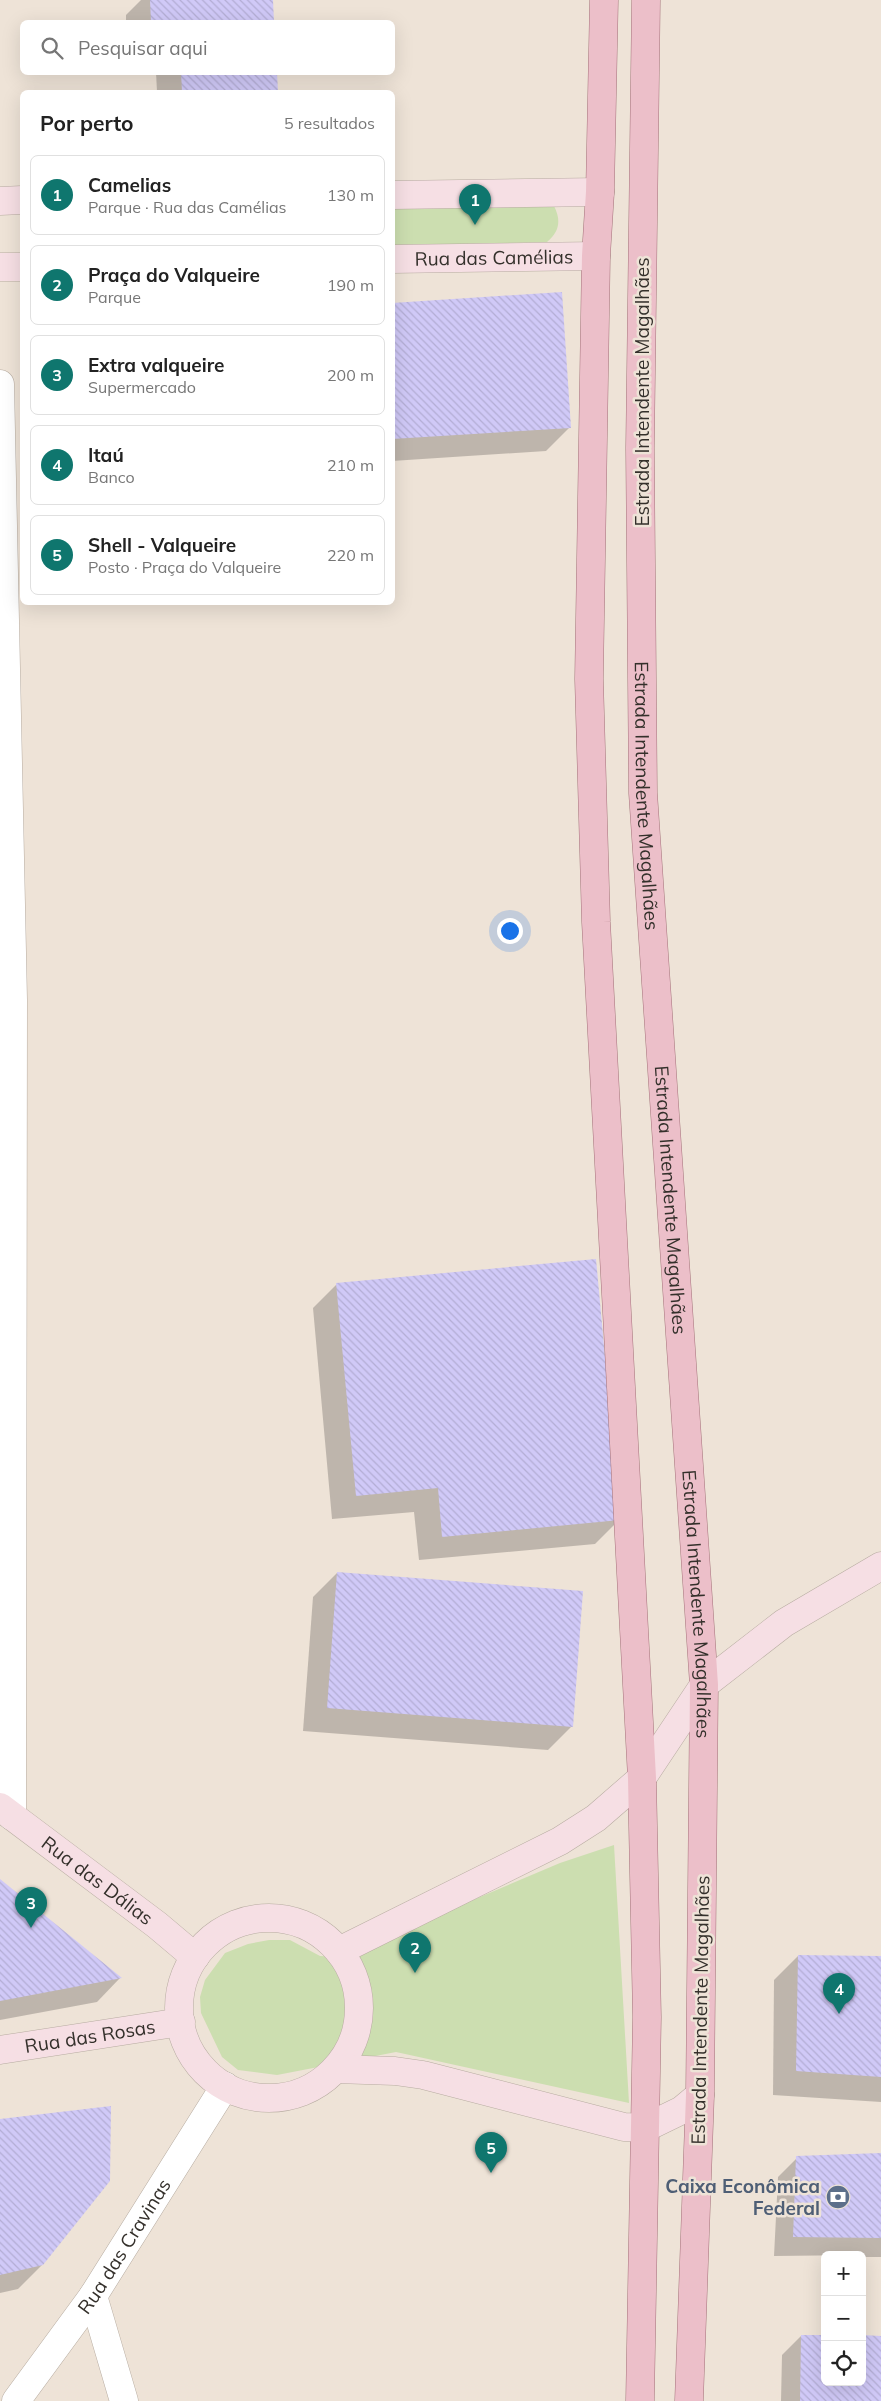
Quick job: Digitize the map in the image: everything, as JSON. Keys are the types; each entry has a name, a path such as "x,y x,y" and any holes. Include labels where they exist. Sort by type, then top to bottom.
{"main road":[{"path":"604,0 600,192 596,256 589,679 595,903 642,1778 647,2017 640,2401"},
{"name":"Estrada Intendente Magalhães","path":"646,0 640,448 643,793 661,1089 704,1685 700,2095 689,2401"}],"street":[{"path":"395,195 600,192"},
{"path":"0,201 20,200"},
{"name":"Rua das Camélias","path":"395,259 596,256"},
{"path":"0,267 20,267"},
{"path":"0,384 7,996 6,1811"},
{"path":"339,1951 560,1841 596,1818 642,1778 704,1685 784,1623 881,1566"},
{"name":"Rua das Dálias","path":"6,1811 157,1925 194,1957"},
{"path":"277,1917 301,1922 322,1934 339,1951 352,1973 359,1998 359,2006 358,2024 350,2048 336,2069 317,2085 295,2094 271,2098 247,2095 225,2086 204,2070 188,2048 181,2022 180,2000 184,1978 194,1957 210,1939 230,1926 254,1918 277,1917"},
{"name":"Rua das Rosas","path":"0,2050 181,2022"},
{"path":"336,2069 395,2071 423,2075 616,2125 645,2128 682,2110 700,2095"},
{"name":"Rua das Cravinas","path":"16,2401 93,2296 225,2086"},
{"path":"93,2296 124,2401"}],"green space":[{"path":"395,204 554,206 558,216 558,225 555,234 547,242 395,246"},
{"path":"614,1845 629,2103 396,2052 277,2075 238,2070 222,2057 201,2013 200,1997 205,1980 225,1953 248,1944 269,1940 290,1940 320,1956 339,1957 560,1863"}],"building":[{"path":"150,0 273,0 274,20 151,20"},
{"path":"181,75 277,75 278,90 182,90"},
{"path":"562,292 571,428 395,439 395,303"},
{"path":"596,1259 620,1520 442,1537 438,1488 356,1496 336,1283"},
{"path":"337,1572 583,1591 573,1727 327,1708"},
{"path":"0,1879 122,1978 0,2001"},
{"path":"798,1955 881,1956 881,2077 796,2071"},
{"path":"111,2106 110,2181 43,2265 0,2275 0,2119"},
{"name":"Caixa Econômica Federal","path":"881,2153 881,2238 793,2237 796,2156"},
{"path":"801,2335 821,2335 821,2386 866,2386 866,2335 881,2336 881,2401 800,2401"}],"place":[{"name":"Camelias","path":"475,225"},
{"name":"Extra valqueire","path":"31,1928"},
{"name":"Praça do Valqueire","path":"415,1973"},
{"name":"Itaú","path":"839,2014"},
{"name":"Shell - Valqueire","path":"491,2173"},
{"name":"Caixa Econômica Federal","path":"838,2197"}]}
